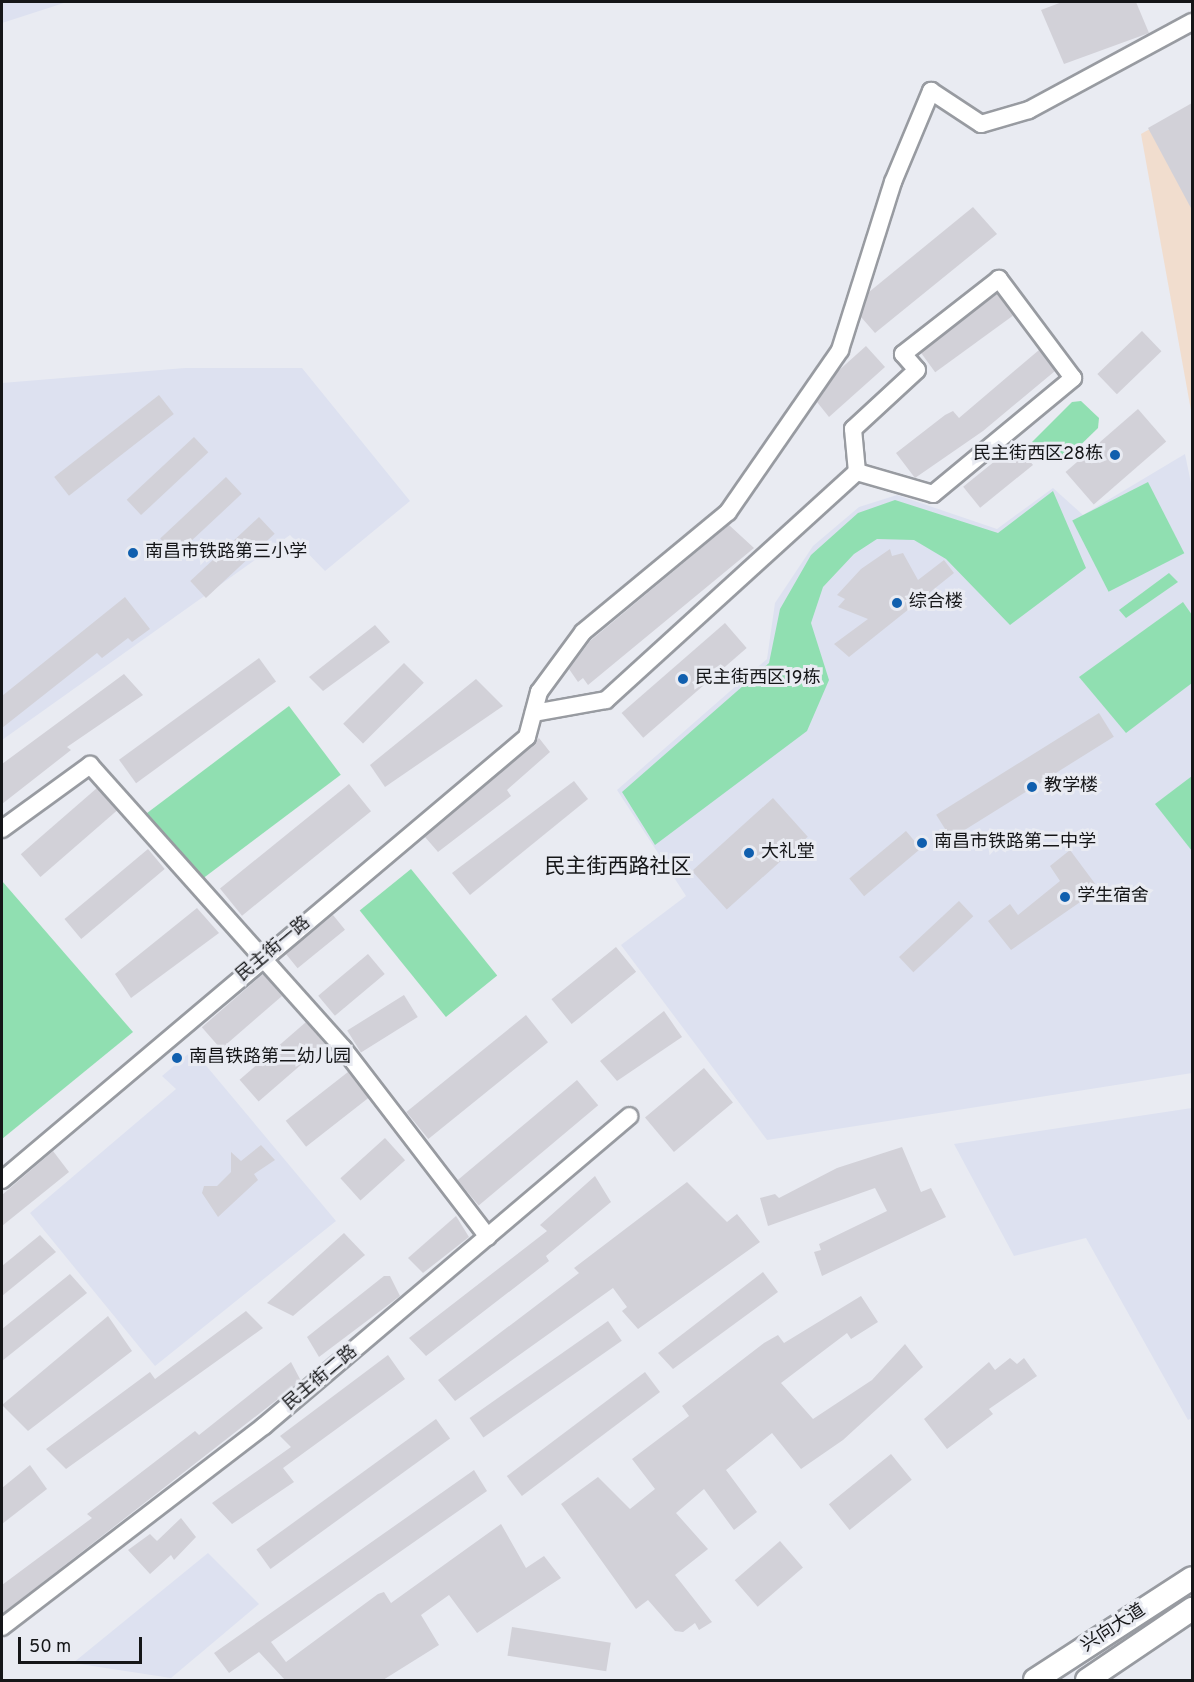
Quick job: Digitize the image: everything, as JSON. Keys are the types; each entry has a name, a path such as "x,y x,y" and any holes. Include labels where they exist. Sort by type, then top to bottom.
{"street":[{"name":"民主街一路","path":"2,1180 527,737 539,692 583,632 728,512 840,350 893,182 931,92 981,124 1029,110 1192,22"},
{"path":"999,279 1073,378 933,494 856,472 853,429 916,370 903,354 999,279"},
{"path":"534,714 606,700 856,472"},
{"path":"2,829 90,765 266,957 344,1048 488,1237"},
{"name":"民主街二路","path":"2,1627 264,1426 629,1116"},
{"name":"兴向大道","path":"1035,1680 1192,1578"},
{"name":"兴向大道","path":"1087,1680 1192,1609"}],"shaded area":[{"path":"2,2 67,2 2,23"},
{"path":"1192,105 1192,416 1141,134"},
{"name":"南昌市铁路第三小学","path":"185,368 302,368 410,501 325,571 290,535 2,740 2,383"},
{"name":"南昌市铁路第二中学","path":"1185,454 1192,488 1192,1073 767,1140 621,945 686,896 617,790 767,659 775,603 813,546 859,507 897,495 997,529 1053,488 1083,515"},
{"path":"193,1050 336,1221 155,1366 30,1213 176,1089 162,1076"},
{"path":"1192,1108 1192,1418 1188,1420 1086,1238 1014,1256 954,1144"},
{"path":"208,1553 259,1604 171,1678 73,1663"}],"green space":[{"path":"1081,401 1099,418 1098,428 1062,463 1050,463 1032,442 1072,402"},
{"path":"1148,482 1184,553 1109,592 1072,521"},
{"path":"1053,491 1086,568 1010,625 946,559 914,540 877,539 854,554 823,587 811,623 829,680 807,731 655,845 622,792 769,663 780,609 811,555 858,513 895,500 998,533"},
{"path":"1169,573 1178,582 1126,618 1119,610"},
{"path":"1183,602 1192,615 1192,683 1126,733 1079,677"},
{"path":"289,706 341,775 196,884 144,815"},
{"path":"1192,776 1192,851 1155,804"},
{"path":"411,869 497,975 446,1017 360,911"},
{"path":"2,881 133,1032 2,1139"}],"building":[{"path":"1062,2 1136,2 1149,33 1064,64 1041,10"},
{"path":"1192,103 1192,210 1148,128"},
{"path":"973,207 997,234 875,333 861,317 869,292"},
{"path":"997,294 1013,316 935,372 919,350"},
{"path":"1142,331 1161,351 1117,394 1097,374"},
{"path":"866,346 885,367 829,417 817,402 837,372"},
{"path":"1039,350 1055,371 983,431 915,478 896,453 945,415 953,411 959,418"},
{"path":"159,395 174,414 69,496 54,477"},
{"name":"民主街西区28栋","path":"1138,409 1166,441 1094,504 1066,472"},
{"path":"194,437 208,452 141,515 127,500"},
{"path":"1016,444 1033,465 980,508 963,487"},
{"path":"226,477 242,494 176,555 160,538"},
{"path":"259,517 275,534 206,598 190,581"},
{"path":"729,525 754,548 588,685 583,678 578,682 569,669 590,641"},
{"name":"综合楼","path":"890,549 892,556 903,553 918,580 944,560 954,573 849,657 834,644 868,619 838,607 845,599 837,595 861,569"},
{"path":"125,597 150,629 132,642 128,638 102,658 97,653 2,728 2,696"},
{"name":"民主街西区19栋","path":"725,623 747,648 643,738 622,713"},
{"path":"375,625 390,642 323,691 309,677"},
{"path":"259,658 276,681 136,783 119,760"},
{"path":"404,663 424,683 363,744 343,724"},
{"path":"124,674 143,695 67,747 71,750 2,804 2,764"},
{"path":"476,679 503,706 385,787 370,765"},
{"path":"1099,713 1114,737 951,838 936,815"},
{"path":"539,738 550,752 507,790 511,796 438,852 425,837"},
{"path":"574,781 588,799 470,895 452,873"},
{"path":"349,784 371,811 242,916 220,888"},
{"path":"97,788 117,811 40,877 21,854"},
{"name":"大礼堂","path":"773,798 808,837 727,910 692,871"},
{"path":"906,831 921,849 864,896 849,879"},
{"path":"148,849 165,869 81,939 65,919"},
{"name":"学生宿舍","path":"1070,850 1099,889 1011,950 988,921 1010,904 1018,915 1060,881 1050,866"},
{"path":"959,901 973,916 913,972 899,957"},
{"path":"197,908 219,933 131,998 115,974"},
{"path":"333,915 345,930 298,968 286,953"},
{"path":"616,947 636,972 572,1024 551,999"},
{"path":"368,954 385,974 335,1016 318,996"},
{"path":"263,974 282,996 221,1049 202,1027"},
{"path":"404,995 418,1017 361,1053 347,1031"},
{"path":"664,1011 682,1037 617,1081 600,1061"},
{"path":"526,1015 548,1042 428,1139 406,1112"},
{"path":"306,1022 325,1044 259,1102 240,1080"},
{"path":"704,1068 733,1102 674,1152 645,1117"},
{"path":"348,1072 368,1098 306,1147 286,1121"},
{"path":"577,1080 598,1105 479,1206 457,1180"},
{"path":"385,1138 405,1160 360,1200 340,1178"},
{"path":"261,1145 275,1160 254,1174 258,1180 218,1217 202,1193 204,1186 217,1186 231,1172 231,1152 241,1161"},
{"path":"902,1147 921,1192 931,1188 946,1217 822,1276 814,1252 821,1250 819,1244 887,1211 875,1188 768,1226 760,1198 775,1194 779,1198 837,1168"},
{"path":"53,1151 69,1172 2,1226 2,1195"},
{"path":"595,1176 611,1202 546,1256 549,1261 426,1356 409,1338 547,1231 540,1225"},
{"path":"687,1182 727,1222 737,1214 760,1242 638,1329 622,1311 627,1307 613,1288 455,1401 438,1380 579,1273 574,1268"},
{"path":"456,1216 469,1237 423,1273 408,1258"},
{"path":"344,1233 365,1255 293,1316 267,1303"},
{"path":"40,1235 56,1252 2,1296 2,1266"},
{"path":"763,1272 778,1292 673,1369 658,1353"},
{"path":"70,1274 87,1293 2,1361 2,1329"},
{"path":"384,1276 390,1276 400,1296 319,1357 307,1337"},
{"path":"861,1296 878,1322 851,1339 847,1333 781,1383 813,1419 872,1380 905,1344 923,1367 843,1440 801,1469 772,1433 726,1470 757,1512 734,1530 704,1489 676,1513 708,1549 675,1575 712,1622 699,1630 695,1623 683,1632 675,1631 648,1600 636,1609 561,1504 598,1477 630,1509 655,1489 632,1459 689,1416 682,1406 764,1343 778,1335 784,1343"},
{"path":"246,1311 263,1328 66,1469 46,1449 150,1372 155,1379"},
{"path":"108,1316 132,1351 28,1431 2,1405"},
{"path":"608,1321 622,1341 483,1438 470,1418"},
{"path":"388,1355 405,1379 283,1468 294,1482 232,1524 212,1503 291,1447 280,1436"},
{"path":"1010,1358 1017,1364 1024,1358 1037,1376 989,1409 993,1414 947,1449 924,1419 989,1362 995,1370"},
{"path":"291,1362 301,1381 2,1614 2,1585 92,1518 87,1514 195,1431 199,1435"},
{"path":"645,1372 660,1392 522,1496 507,1476"},
{"path":"436,1419 450,1438 271,1569 256,1549"},
{"path":"891,1454 912,1480 850,1530 829,1504"},
{"path":"30,1465 47,1489 2,1524 2,1488"},
{"path":"474,1470 487,1491 271,1642 286,1662 378,1594 384,1592 391,1603 501,1524 526,1568 544,1556 561,1578 477,1633 449,1595 421,1615 439,1645 383,1680 285,1680 259,1652 229,1673 214,1653"},
{"path":"181,1518 196,1537 174,1560 171,1555 150,1574 128,1550 150,1534 157,1541"},
{"path":"780,1541 803,1567 758,1607 735,1580"},
{"path":"512,1627 611,1643 606,1671 507,1656"}],"place":[{"name":"民主街西区28栋","path":"1115,455"},
{"name":"南昌市铁路第三小学","path":"133,553"},
{"name":"综合楼","path":"897,603"},
{"name":"民主街西区19栋","path":"683,679"},
{"name":"教学楼","path":"1032,787"},
{"name":"南昌市铁路第二中学","path":"922,843"},
{"name":"大礼堂","path":"749,853"},
{"name":"学生宿舍","path":"1065,897"},
{"name":"南昌铁路第二幼儿园","path":"177,1058"}],"district":[{"name":"民主街西路社区","path":"618,868"}]}
